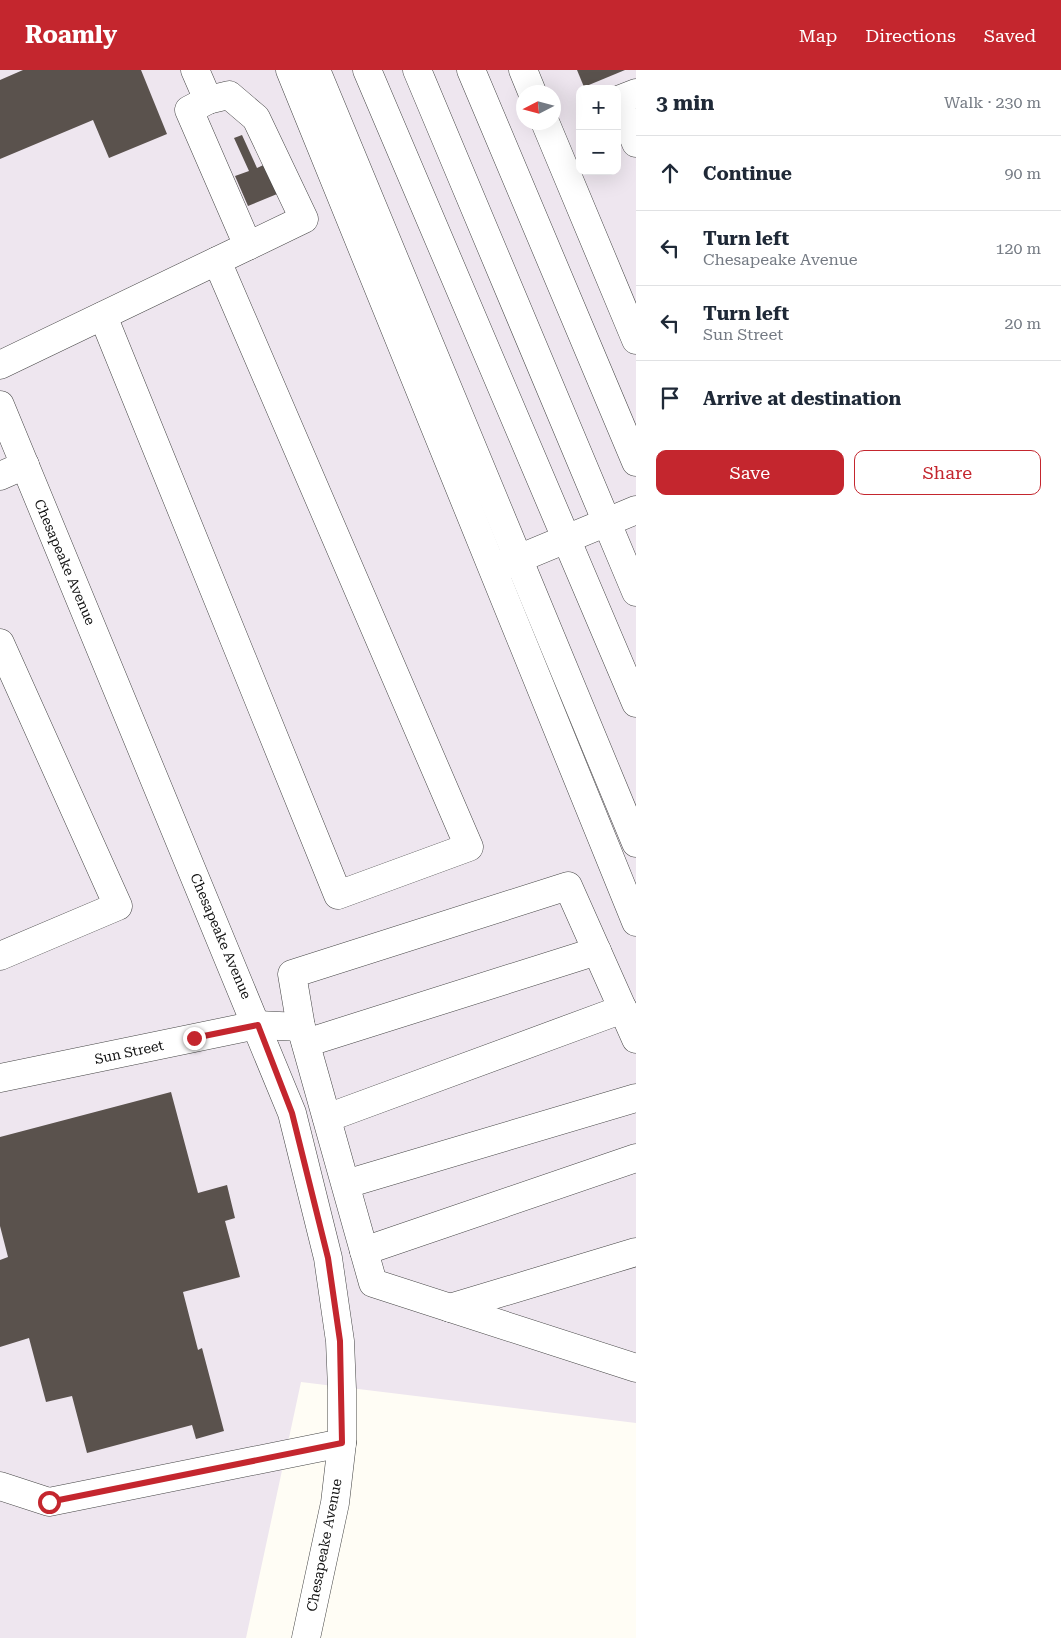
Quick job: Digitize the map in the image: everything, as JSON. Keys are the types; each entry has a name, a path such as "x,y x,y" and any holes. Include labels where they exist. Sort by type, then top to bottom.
{"street":[{"path":"195,70 208,100"},
{"path":"290,70 636,922"},
{"path":"316,70 636,843"},
{"path":"367,70 636,703"},
{"path":"417,70 636,592"},
{"path":"471,70 636,462"},
{"path":"523,70 529,85"},
{"path":"636,93 618,100 636,143"},
{"path":"0,365 103,316 304,219 256,118 229,95 208,100 189,110 248,246"},
{"path":"548,130 636,340"},
{"path":"103,316 338,895 468,847 217,261"},
{"name":"Chesapeake Avenue","path":"0,405 258,1025 292,1113 328,1258 340,1341 342,1443 335,1503 306,1638"},
{"path":"0,476 25,465"},
{"path":"493,570 636,510"},
{"path":"0,643 118,906 0,956"},
{"path":"636,1039 568,886 292,974 303,1035 373,1283 636,1368"},
{"path":"303,1035 597,951"},
{"path":"327,1118 623,1009"},
{"name":"Sun Street","path":"0,1078 258,1025 303,1035"},
{"path":"346,1184 636,1098"},
{"path":"364,1251 636,1158"},
{"path":"450,1308 636,1252"},
{"path":"0,1486 49,1502 342,1443"}],"shaded area":[{"path":"0,70 636,70 636,1423 301,1382 246,1638 0,1638"}],"building":[{"path":"23,70 141,70 167,134 109,158 93,120 0,159 0,80"},
{"path":"577,70 625,70 589,85 583,85"},
{"path":"242,135 257,168 270,162 282,192 248,206 235,176 249,171 234,138"},
{"path":"171,1092 198,1193 227,1185 235,1218 225,1221 240,1277 183,1292 198,1350 202,1348 224,1431 196,1439 192,1425 87,1453 72,1396 46,1402 29,1338 0,1347 0,1260 8,1257 0,1226 0,1137"}],"route":[{"path":"49,1502 342,1443 340,1341 328,1258 292,1113 258,1025 194,1038"}]}
